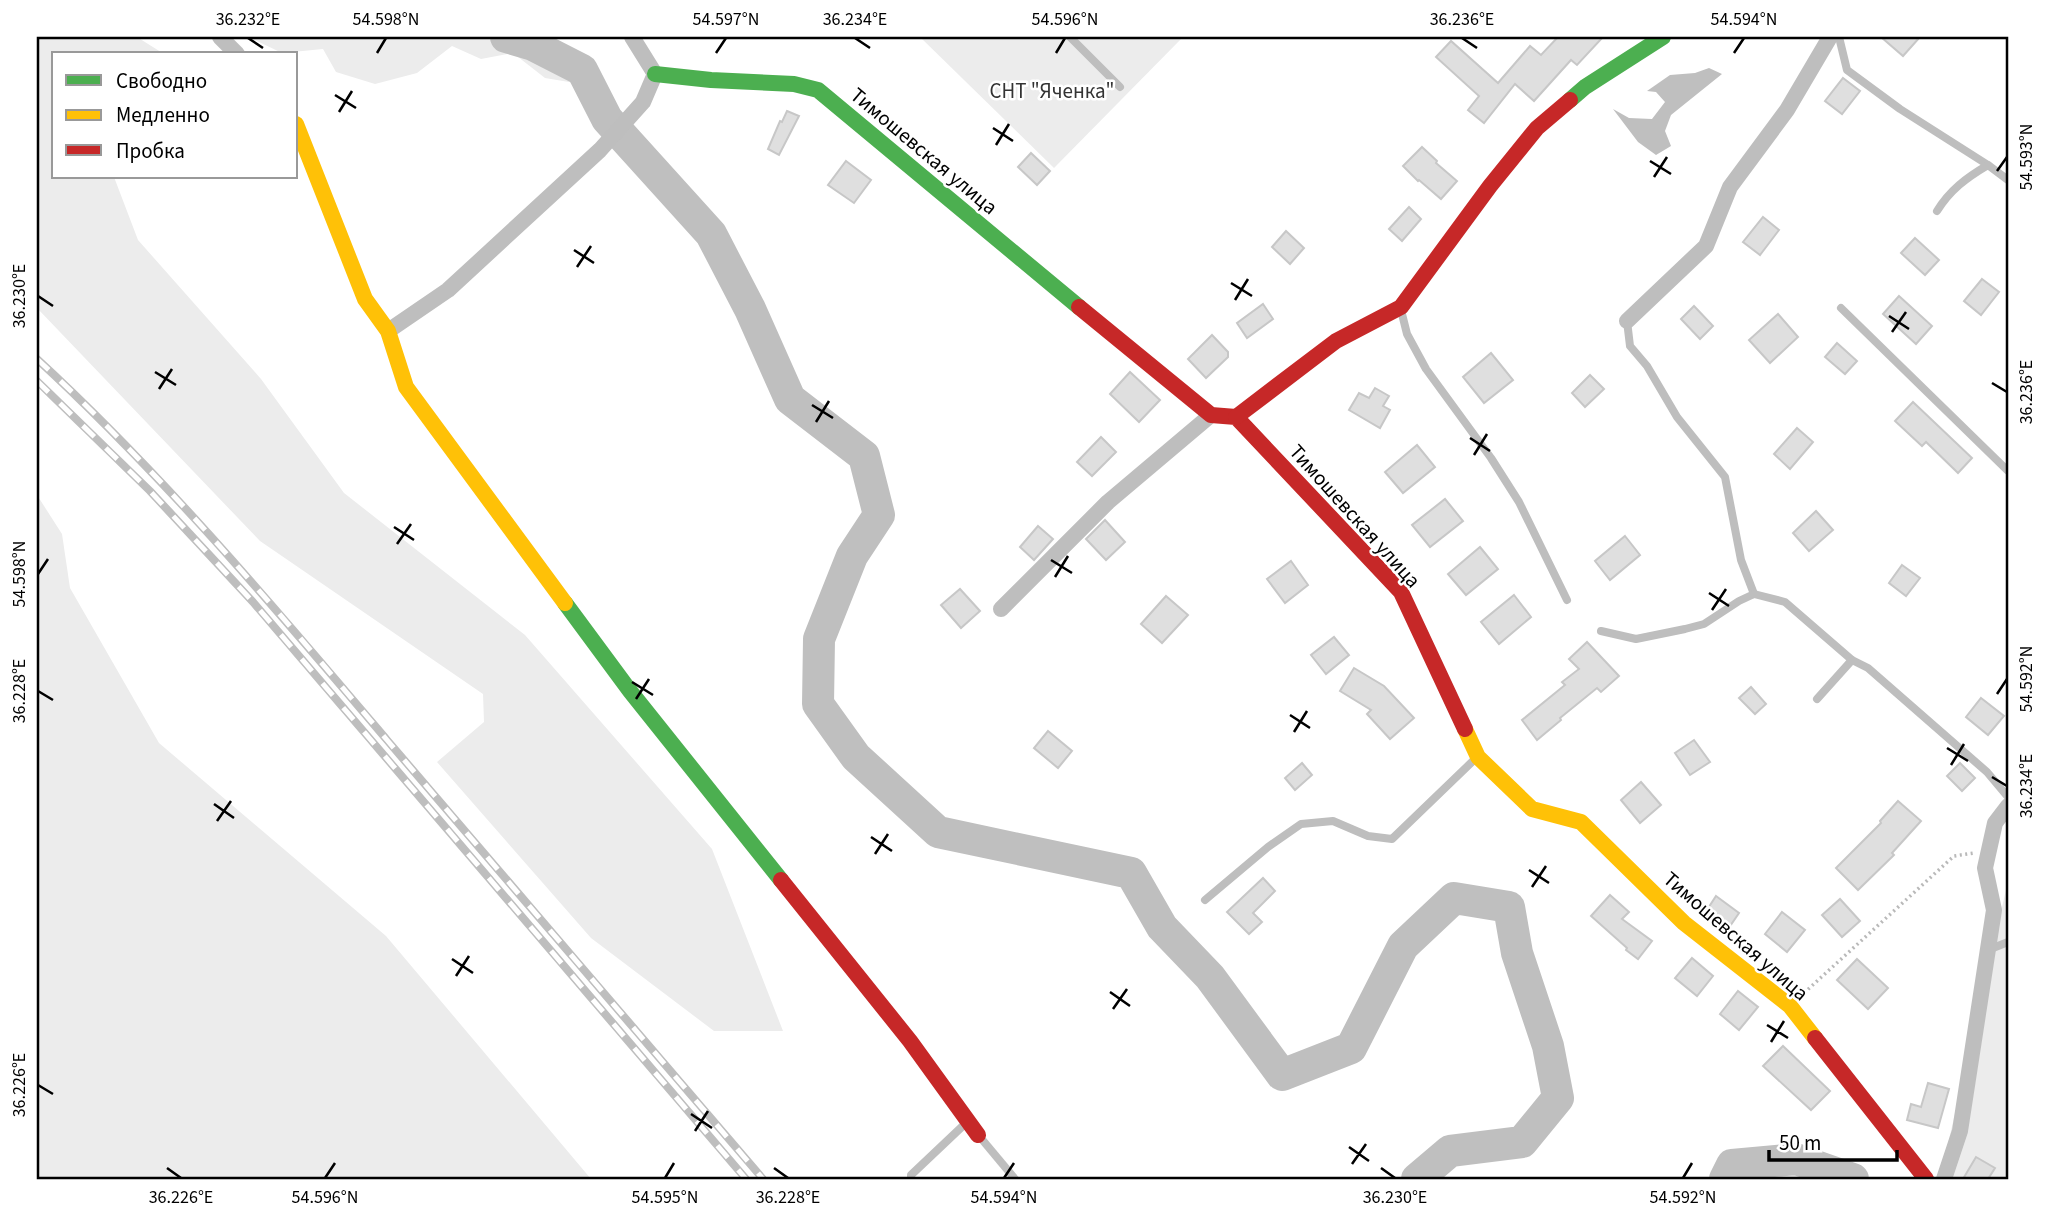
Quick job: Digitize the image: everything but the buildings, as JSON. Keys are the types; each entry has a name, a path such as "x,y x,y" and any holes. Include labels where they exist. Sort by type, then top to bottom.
{"street":[{"path":"220,37 235,52"},
{"path":"388,331 448,290 627,122 643,102 654,74 632,37"},
{"path":"1001,609 1108,502 1211,415 1236,417 1336,341 1401,307 1490,186 1537,128 1585,88 1663,37"},
{"path":"1627,321 1706,246 1730,187 1787,110 1830,37"},
{"name":"Тимошевская улица","path":"654,74 794,84 818,90 1211,415"},
{"path":"298,129 365,299 388,331 406,387 630,691 910,1041 978,1135"},
{"name":"Тимошевская улица","path":"1236,417 1401,592 1478,757 1532,809 1581,822 1684,923 1790,1006 1926,1179"},
{"path":"1944,1179 1960,1130 1994,910 1984,868 1995,824 2008,806"}],"lane":[{"path":"1070,37 1120,88"},
{"path":"1839,37 1847,70 2008,180"},
{"path":"1937,211 1946,197 1964,179 1988,165"},
{"path":"1401,307 1407,334 1426,369 1491,458 1519,502 1567,600"},
{"path":"1841,308 2008,471"},
{"path":"1627,321 1630,346 1647,366 1677,417 1725,477 1741,560 1754,594"},
{"path":"1601,631 1636,639 1704,624 1754,594 1785,602 1852,660 1868,668 1888,685 1987,772 2008,797"},
{"path":"1817,699 1852,660"},
{"path":"1205,900 1268,847 1301,824 1333,821 1368,836 1392,839 1478,757"},
{"path":"1987,951 2008,942"},
{"path":"911,1179 911,1175 967,1122"},
{"path":"978,1135 1015,1179"}],"path":[{"path":"1790,1006 1954,856 1989,851"}],"green space":[{"path":"37,37 137,37 161,52 52,52 52,178 114,178 138,240 261,379 344,493 525,635 712,849 783,1031 714,1031 591,938 437,762 484,722 483,694 260,541 37,308"},
{"path":"242,37 541,37 575,83 545,78 513,53 481,59 452,46 417,73 375,84 336,72 323,49 280,52"},
{"name":"СНТ \"Яченка\"","path":"920,37 1183,37 1054,168"},
{"path":"37,495 62,534 70,588 159,743 386,936 591,1179 37,1179"},
{"path":"2008,881 2008,1179 1940,1179"},
{"path":"1796,1159 1853,1179 1725,1179 1732,1165"}],"shaded area":[{"path":"1709,68 1722,74 1671,115 1665,131 1671,146 1656,155 1638,142 1613,109 1629,118 1652,119 1665,102 1656,92 1647,91 1670,75 1695,73"}],"waterway":[{"path":"506,37 533,45 582,70 607,119 711,234 750,309 790,399 864,456 879,515 852,556 819,639 818,704 856,757 938,832 1131,873 1162,927 1210,977 1282,1075 1351,1048 1403,946 1454,898 1509,907 1517,953 1548,1046 1558,1098 1522,1142 1450,1151 1417,1179"},
{"path":"1725,1179 1732,1165 1796,1159 1853,1179"}],"railway":[{"path":"37,359 130,449 261,592 763,1179"},
{"path":"37,381 150,491 253,602 746,1179"}],"traffic: fast":[{"path":"1570,100 1585,87 1663,37"},
{"path":"655,74 794,84 818,90 1079,307"},
{"path":"565,603 630,691 781,880"}],"traffic: slow":[{"path":"298,129 365,299 388,331 406,387 565,603"},
{"path":"1465,729 1478,757 1532,809 1581,822 1684,923 1790,1006 1815,1038"}],"traffic: jam":[{"path":"1236,417 1336,341 1401,307 1490,186 1537,128 1570,100"},
{"path":"1079,307 1211,415 1236,417 1401,592 1465,729"},
{"path":"781,880 910,1041 978,1135"},
{"path":"1815,1038 1926,1179"}]}
